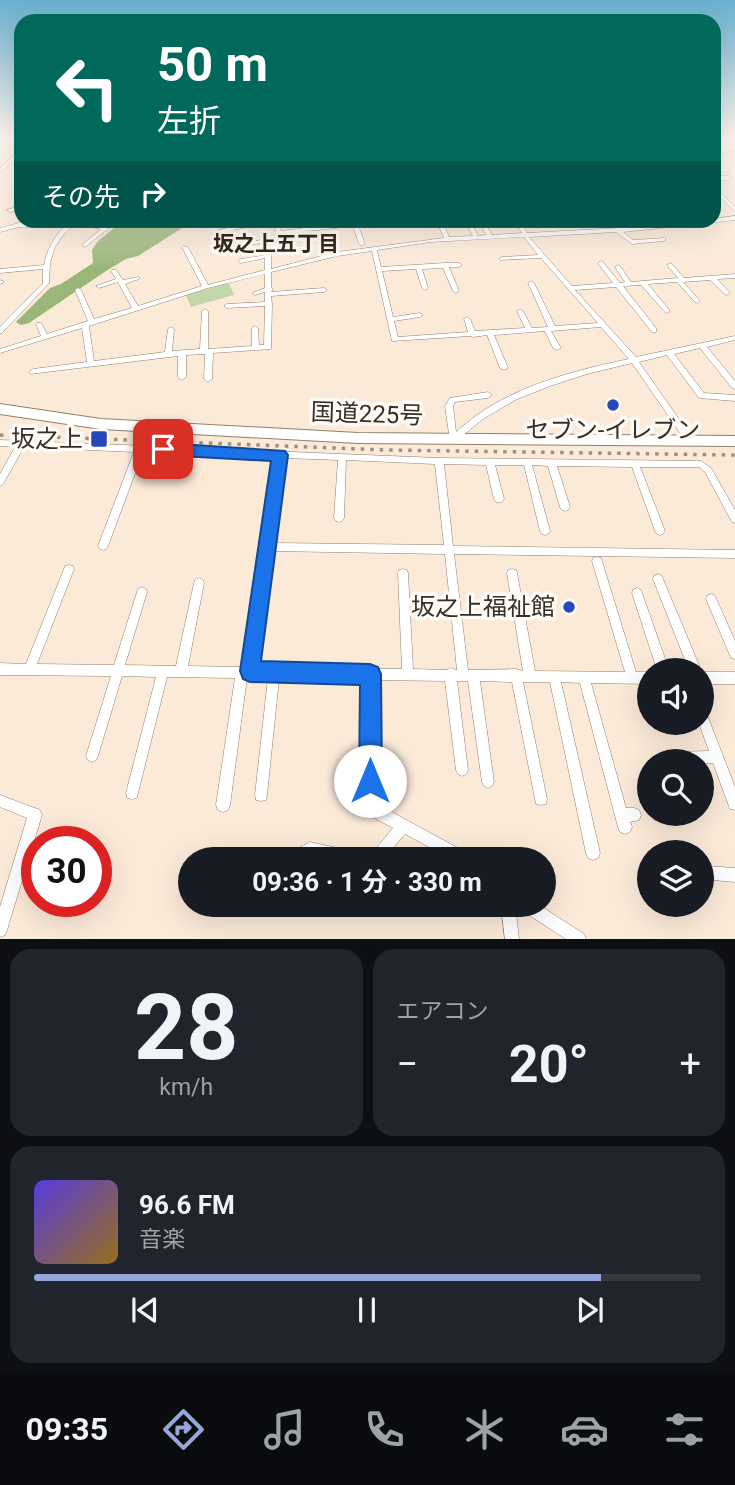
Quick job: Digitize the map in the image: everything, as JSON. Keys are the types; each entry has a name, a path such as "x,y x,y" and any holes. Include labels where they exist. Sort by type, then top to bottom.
{"highway":[{"name":"国道225号","path":"0,409 101,424 358,438 735,442"}],"street":[{"path":"721,195 735,210"},
{"path":"10,210 14,209"},
{"path":"0,331 46,283 45,267 56,236 66,228"},
{"path":"85,245 106,228"},
{"path":"218,231 230,228"},
{"path":"33,372 168,354 268,347 268,256 277,236 276,228"},
{"path":"223,249 277,236 329,228"},
{"path":"356,228 362,244"},
{"path":"442,228 447,239"},
{"path":"471,228 476,237"},
{"path":"485,228 490,237"},
{"path":"521,228 634,360 690,441"},
{"path":"0,351 206,287 374,248 447,239 649,228"},
{"path":"617,230 632,242 663,239"},
{"path":"185,247 206,287"},
{"path":"374,248 395,340 603,325"},
{"path":"241,261 268,256"},
{"path":"502,259 542,256"},
{"path":"601,263 654,330"},
{"path":"445,265 456,291"},
{"path":"380,269 459,265"},
{"path":"670,265 697,301"},
{"path":"0,271 45,267"},
{"path":"418,267 425,288"},
{"path":"618,267 629,284"},
{"path":"114,271 136,308"},
{"path":"571,288 735,276"},
{"path":"99,286 137,278"},
{"path":"712,278 727,293"},
{"path":"643,283 667,311"},
{"path":"531,288 557,348"},
{"path":"78,290 88,323 91,364"},
{"path":"255,293 324,290"},
{"path":"227,306 269,304"},
{"path":"520,311 530,331"},
{"path":"205,312 208,379"},
{"path":"391,319 419,315"},
{"path":"0,317 10,319"},
{"path":"467,319 473,335"},
{"path":"39,324 44,336"},
{"path":"255,328 256,348"},
{"path":"168,354 171,329"},
{"path":"490,333 504,368"},
{"path":"488,395 453,400 449,405 453,439 498,407 536,387 634,360 735,338"},
{"path":"702,346 735,386"},
{"path":"181,377 182,353"},
{"path":"669,353 702,396 735,398"},
{"path":"0,443 439,461 701,464 708,470 735,519"},
{"path":"0,482 21,444"},
{"path":"103,546 140,448"},
{"path":"223,805 280,455"},
{"path":"339,518 342,458"},
{"path":"439,461 451,549 462,674 463,771"},
{"path":"490,462 499,499"},
{"path":"527,462 545,531"},
{"path":"552,463 565,507"},
{"path":"635,464 660,531"},
{"path":"267,547 735,554"},
{"path":"597,561 632,677"},
{"path":"29,669 69,569"},
{"path":"404,573 408,674"},
{"path":"512,573 523,676 541,799"},
{"path":"658,579 690,658"},
{"path":"181,671 200,583"},
{"path":"92,756 142,592"},
{"path":"637,593 659,658"},
{"path":"711,599 735,653"},
{"path":"0,668 637,677"},
{"path":"132,793 163,671"},
{"path":"261,795 274,672"},
{"path":"370,674 370,808 442,847"},
{"path":"462,674 488,782"},
{"path":"554,676 593,853"},
{"path":"584,677 627,819"},
{"path":"714,678 735,678"},
{"path":"709,735 735,804"},
{"path":"0,801 35,815 0,930"},
{"path":"386,847 404,826"},
{"path":"714,874 735,875"},
{"path":"509,917 512,939"},
{"path":"545,917 579,939"}],"green space":[{"path":"114,228 182,228 138,256 126,259 106,271 29,323 21,325 16,322 50,288 93,263 92,250 98,241"},
{"path":"229,283 234,295 191,307 186,295"}],"railway":[{"path":"0,435 386,450 735,455"}],"place":[{"name":"セブン-イレブン","path":"613,405"},
{"name":"坂之上","path":"99,439"},
{"name":"坂之上福祉館","path":"569,607"}],"district":[{"name":"坂之上五丁目","path":"276,244"}],"route":[{"path":"163,449 280,455 250,671 370,674 370,781"}]}
